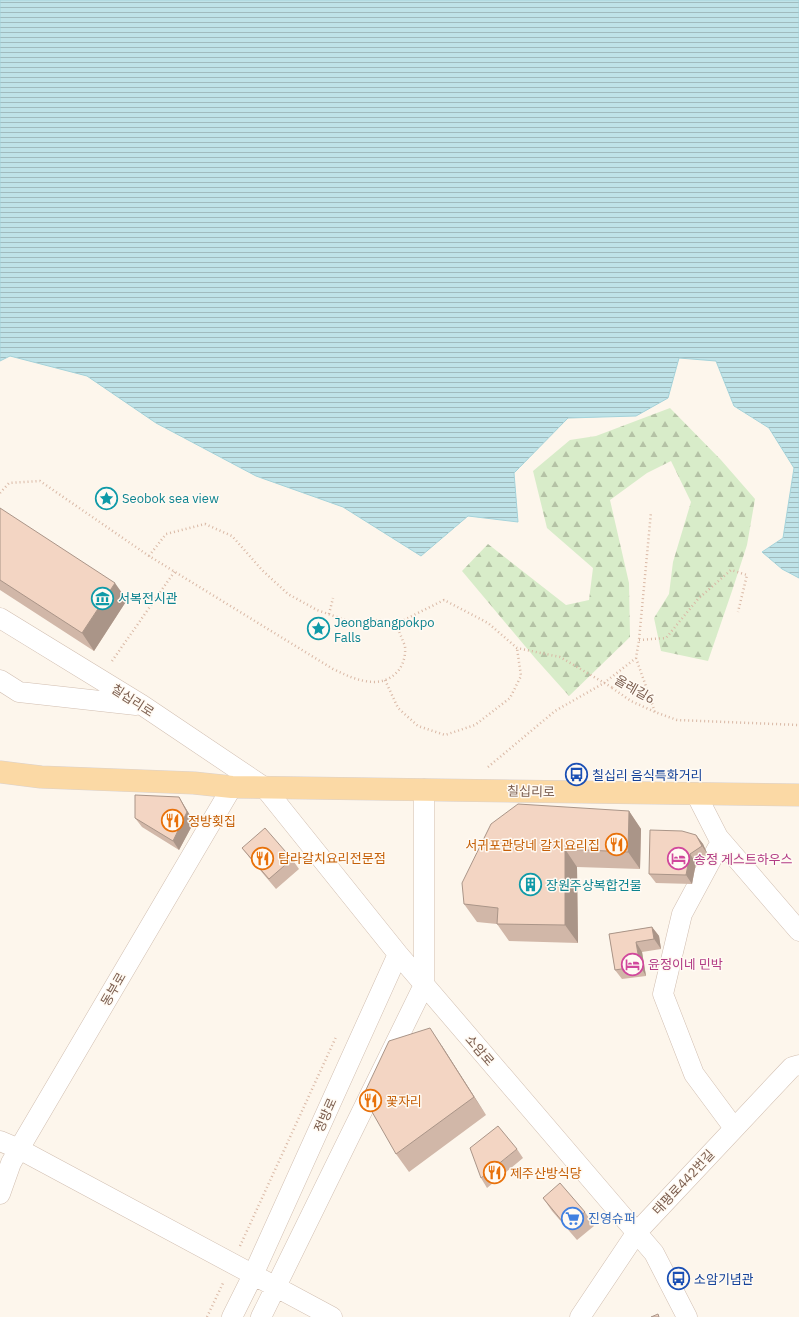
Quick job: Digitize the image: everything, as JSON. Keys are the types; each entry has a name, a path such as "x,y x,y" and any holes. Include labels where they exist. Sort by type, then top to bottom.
{"main road":[{"name":"칠십리로","path":"0,772 41,777 194,783 232,787 799,796"}],"street":[{"name":"칠십리로","path":"0,618 142,706 264,787"},
{"path":"0,680 19,692 142,706"},
{"path":"0,784 41,777"},
{"name":"동부로","path":"0,1194 11,1163 232,787"},
{"name":"소암로","path":"264,787 398,954 654,1253 687,1317"},
{"path":"261,1317 424,985 424,789"},
{"path":"696,794 718,837 799,931"},
{"path":"724,844 717,849 682,914 663,994 694,1074 734,1128"},
{"name":"정방로","path":"232,1317 253,1275 398,954"},
{"name":"태평로442번길","path":"580,1317 637,1232 792,1067 799,1065"},
{"path":"0,1142 19,1149 332,1317"}],"path":[{"path":"0,493 9,483 40,480 149,556 333,669 353,678 367,682 378,682 396,674 406,658 405,646 396,624"},
{"path":"651,512 636,658 655,712"},
{"path":"149,556 166,534 205,524 232,536 262,570 288,594 316,610 348,621 382,620 385,625 396,624 444,600 488,623 518,648 560,657 604,683 636,658"},
{"path":"639,640 666,638 698,599 731,570 747,575 738,612"},
{"path":"112,661 174,571"},
{"path":"329,614 333,598"},
{"path":"385,680 398,708 418,726 445,735 475,725 510,698 521,676 518,648"},
{"name":"올레길6","path":"488,767 555,711 604,683 631,701 677,720 799,725"},
{"path":"207,1317 337,1035"}],"green space":[{"path":"670,408 721,460 755,499 747,545 708,661 661,651 654,618 669,594 673,562 691,502 671,461 647,473 610,500 629,583 630,637 569,696 462,571 488,544 566,605 589,600 593,568 547,528 533,471 570,440 596,436"}],"water":[{"path":"0,0 799,0 799,578 782,569 762,552 783,538 794,468 769,428 734,406 716,361 679,358 668,398 636,416 568,418 514,473 518,522 468,516 421,556 343,507 256,476 156,423 87,376 10,356 0,361"}],"building":[{"path":"0,508 115,583 82,633 0,580"},
{"path":"135,795 179,797 187,812 173,841 135,818"},
{"name":"장원주상복합건물","path":"518,804 629,811 628,852 565,849 565,925 497,924 498,908 464,904 462,883 491,824"},
{"path":"265,828 292,859 269,879 242,848"},
{"name":"송정 게스트하우스","path":"650,830 682,831 696,835 702,846 690,854 686,875 649,874"},
{"path":"652,927 654,939 636,942 640,966 615,970 609,934"},
{"path":"430,1028 474,1097 396,1154 363,1096 389,1041"},
{"path":"498,1126 517,1149 481,1178 470,1148"},
{"path":"560,1183 585,1212 567,1227 543,1198"},
{"path":"658,1314 659,1317 651,1317"}],"place":[{"name":"Seobok sea view","path":"106,498"},
{"name":"서복전시관","path":"103,598"},
{"name":"Jeongbangpokpo Falls","path":"319,629"},
{"name":"칠십리 음식특화거리","path":"576,775"},
{"name":"정방횟집","path":"172,821"},
{"name":"서귀포관당네 갈치요리집","path":"616,845"},
{"name":"탐라갈치요리전문점","path":"263,858"},
{"name":"송정 게스트하우스","path":"679,859"},
{"name":"장원주상복합건물","path":"530,885"},
{"name":"윤정이네 민박","path":"632,964"},
{"name":"꽃자리","path":"370,1101"},
{"name":"제주산방식당","path":"494,1173"},
{"name":"진영슈퍼","path":"573,1218"},
{"name":"소암기념관","path":"679,1279"}]}
